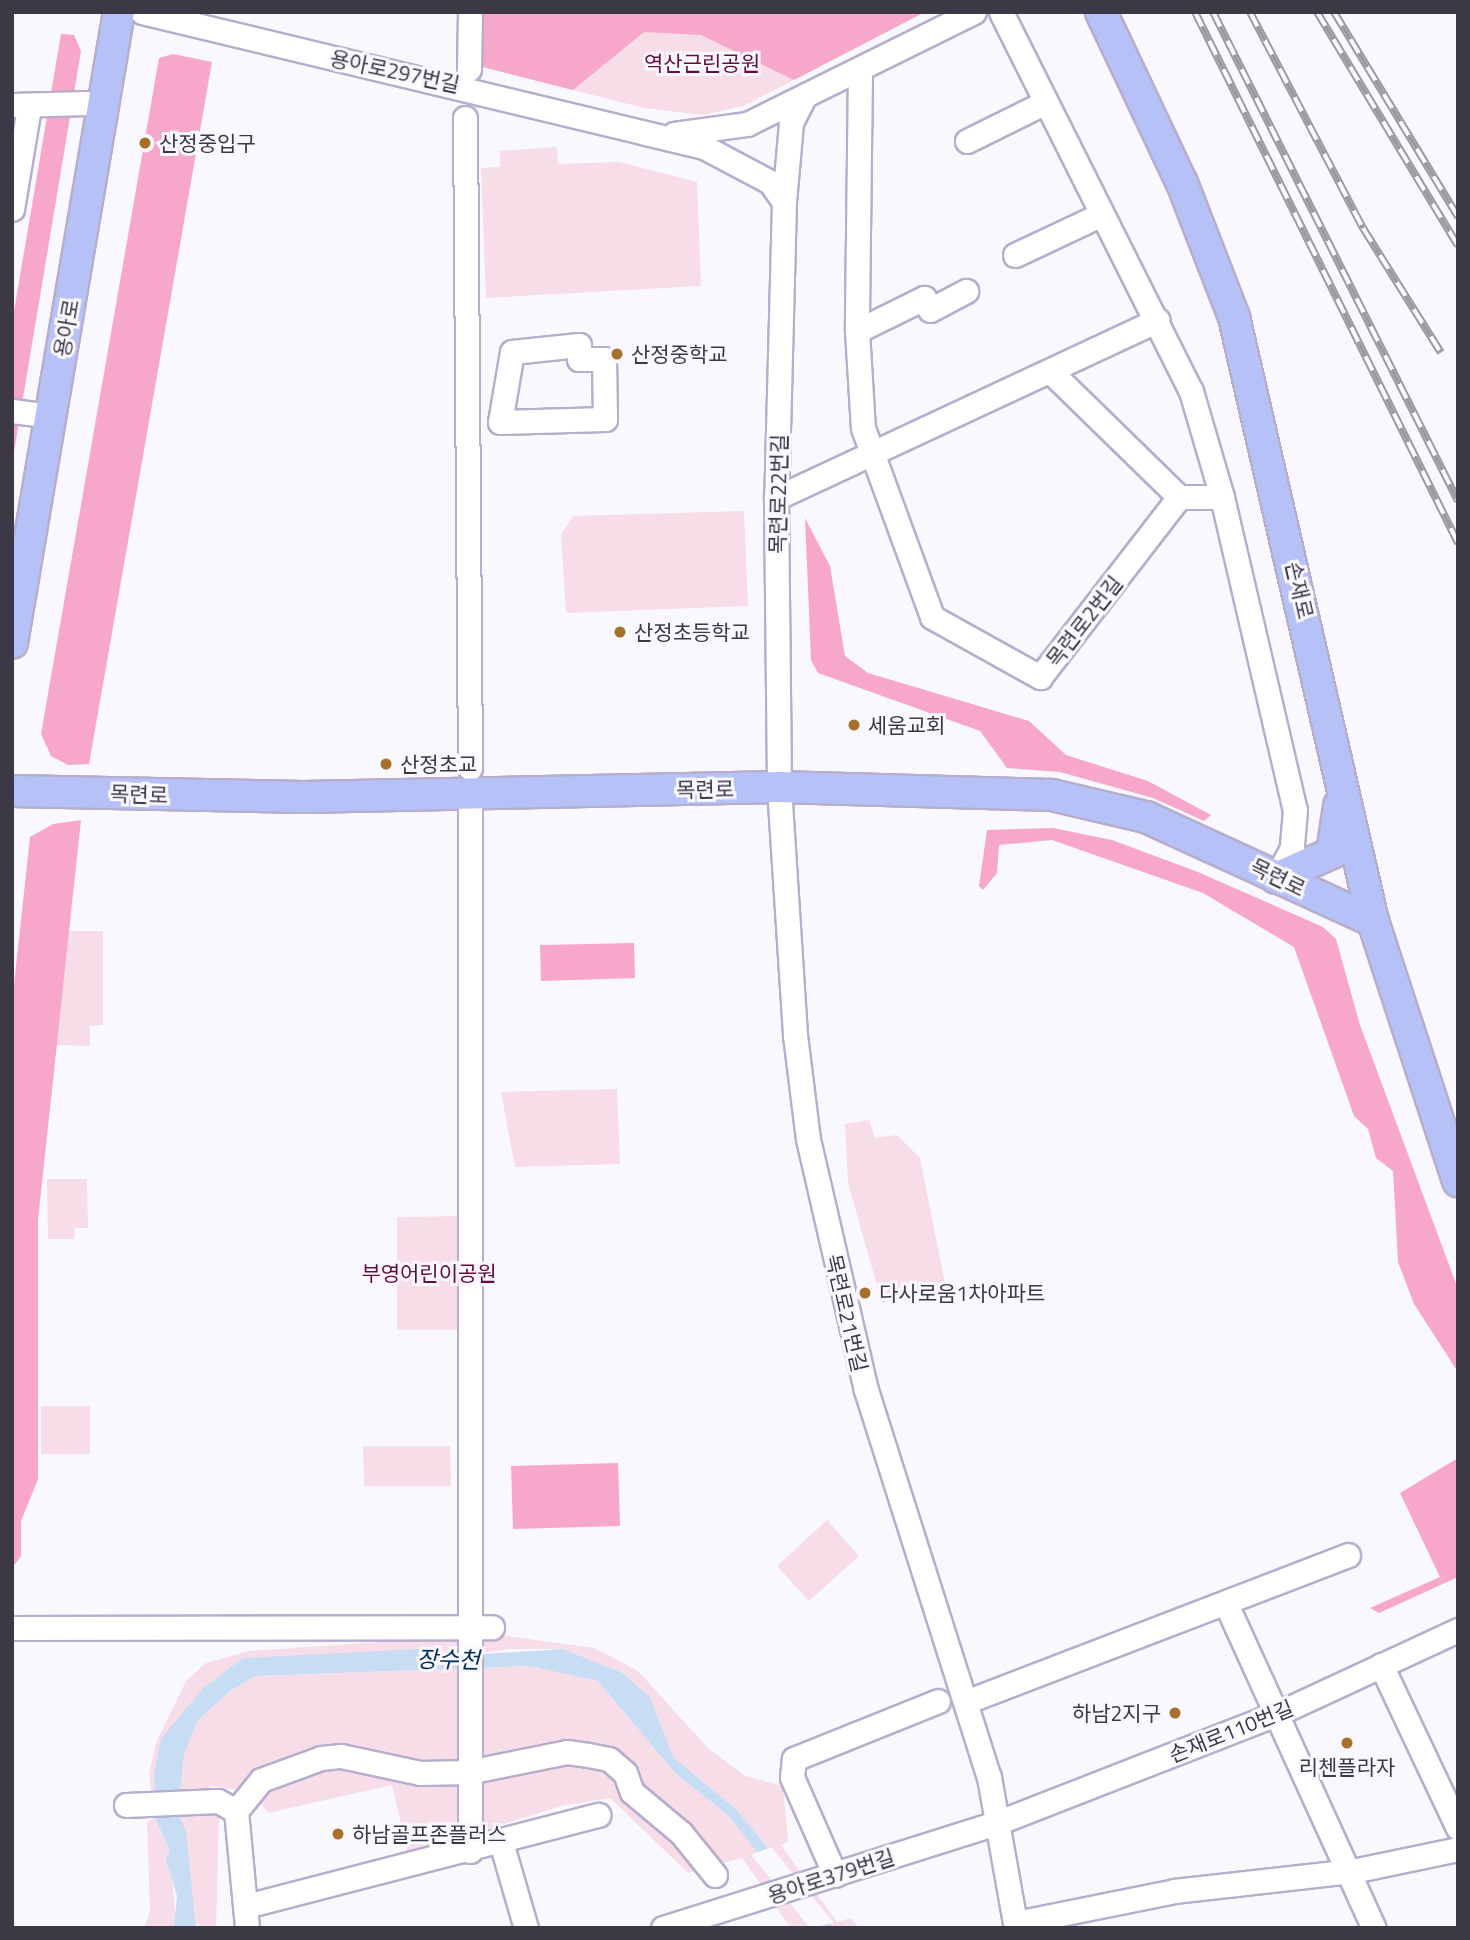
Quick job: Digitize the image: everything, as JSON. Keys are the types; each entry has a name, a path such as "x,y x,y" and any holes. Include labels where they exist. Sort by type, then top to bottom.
{"main road":[{"name":"용아로","path":"12,643 119,12"},
{"name":"손재로","path":"1101,12 1182,183 1234,317 1373,921 1458,1181"},
{"path":"1276,877 1332,853 1338,838 1339,768"},
{"name":"목련로","path":"12,791 304,797 779,787 1052,795 1146,817 1373,921"}],"street":[{"name":"용아로297번길","path":"142,12 704,147 749,168"},
{"path":"469,69 470,12"},
{"path":"784,202 749,168 737,149 751,122 860,71 974,12"},
{"path":"1001,12 1191,391 1222,497 1295,810 1292,848 1276,877"},
{"path":"860,71 857,331 863,428 873,456"},
{"name":"목련로22번길","path":"779,787 776,498 784,202 790,147 803,99"},
{"path":"967,141 1046,102"},
{"path":"12,209 21,106 87,103"},
{"path":"464,118 470,768"},
{"path":"647,135 773,120 790,147 774,172 749,168"},
{"path":"1015,255 1102,214"},
{"path":"857,331 924,298 930,310 966,291"},
{"path":"776,498 1052,373 1157,320"},
{"path":"579,345 579,359 604,359 605,419 500,422 512,352 579,345"},
{"path":"1052,373 1179,497 1222,497"},
{"path":"12,411 35,414"},
{"name":"목련로2번길","path":"873,456 932,617 1040,677 1179,497"},
{"name":"목련로21번길","path":"779,787 808,1139 866,1390 968,1701 999,1822 1016,1926"},
{"path":"470,810 479,1627 468,1772 470,1851"},
{"path":"968,1701 1227,1606 1348,1555"},
{"path":"1227,1606 1280,1712 1353,1871 1374,1927"},
{"path":"12,1628 479,1627"},
{"name":"손재로110번길","path":"999,1822 1280,1712 1458,1630"},
{"path":"1381,1665 1458,1828"},
{"path":"827,1877 792,1777 794,1759 938,1701"},
{"path":"125,1805 150,1802 227,1806 261,1780 321,1758 341,1756 420,1773 468,1772 567,1752 609,1759 625,1773 632,1792 681,1833 715,1875"},
{"path":"227,1806 246,1917 598,1815"},
{"name":"용아로379번길","path":"663,1928 999,1822"},
{"path":"501,1842 526,1928"},
{"path":"1016,1926 1174,1891 1353,1871 1458,1849"}],"green space":[{"name":"역산근린공원","path":"481,12 925,12 743,106 703,115 644,108 479,66"},
{"path":"557,147 558,164 619,162 697,182 701,286 486,298 481,168 500,167 500,151"},
{"path":"744,511 748,606 566,613 561,535 573,516"},
{"path":"69,931 103,931 103,1025 90,1026 90,1046 56,1045"},
{"path":"617,1089 620,1164 515,1167 501,1092"},
{"path":"869,1120 875,1138 897,1135 920,1158 945,1283 882,1303 848,1183 845,1124"},
{"path":"47,1179 87,1179 88,1228 75,1228 74,1239 48,1239"},
{"name":"부영어린이공원","path":"461,1216 462,1330 397,1330 397,1217"},
{"path":"41,1406 90,1406 90,1454 41,1454"},
{"path":"363,1446 450,1446 451,1486 364,1486"},
{"path":"827,1520 859,1556 809,1601 777,1566"},
{"path":"492,1634 594,1648 638,1671 708,1748 745,1776 783,1786 788,1841 781,1845 837,1922 851,1918 859,1928 833,1928 736,1809 673,1757 650,1697 621,1672 563,1649 510,1649 467,1655 243,1658 161,1739 157,1822 170,1851 176,1921 174,1928 144,1928 150,1912 147,1822 155,1817 149,1774 156,1743 186,1681 206,1663 249,1651"},
{"path":"529,1666 598,1681 675,1773 729,1816 815,1928 791,1928 742,1858 688,1873 610,1798 561,1806 408,1854 392,1785 268,1813 252,1792 210,1786 211,1814 219,1814 216,1928 193,1924 186,1831 178,1813 184,1755 198,1720 230,1691 255,1676"}],"shaded area":[{"name":"역산근린공원","path":"481,12 925,12 794,80 701,35 644,32 573,90 479,66"},
{"path":"61,34 74,35 81,51 12,464 12,323"},
{"path":"173,54 212,62 89,764 68,765 51,756 41,734 159,58"},
{"path":"805,518 830,566 845,656 868,673 1029,721 1066,755 1148,781 1211,815 1204,821 1153,798 1060,772 1007,768 980,731 818,673 811,660"},
{"path":"81,820 38,1220 38,1479 21,1521 21,1556 12,1568 12,1003 30,837 53,824"},
{"path":"1053,828 1112,840 1198,872 1323,927 1336,939 1360,1025 1458,1289 1458,1372 1414,1304 1398,1262 1393,1171 1376,1158 1368,1129 1354,1116 1294,947 1203,893 1052,840 999,845 997,873 983,890 979,886 987,830"},
{"path":"634,943 635,978 541,981 540,945"},
{"path":"1458,1458 1458,1577 1379,1613 1370,1608 1440,1577 1400,1493"},
{"path":"618,1463 620,1526 513,1529 511,1466"}],"water":[{"name":"장수천","path":"417,1649 467,1655 563,1649 621,1672 650,1697 673,1757 736,1809 833,1928 815,1928 729,1816 675,1773 598,1681 529,1666 255,1676 230,1691 198,1720 184,1755 178,1813 186,1831 196,1928 174,1928 177,1896 166,1860 170,1851 157,1822 154,1776 161,1739 203,1688 243,1658"}],"pier":[{"path":"771,1847 834,1923 810,1928 751,1855"}],"railway":[{"path":"1195,12 1458,543"},
{"path":"1213,12 1458,501"},
{"path":"1250,12 1363,228 1441,353"},
{"path":"1317,12 1458,246"},
{"path":"1334,12 1458,217"}],"place":[{"name":"산정중입구","path":"145,143"},
{"name":"산정중학교","path":"617,354"},
{"name":"산정초등학교","path":"620,632"},
{"name":"세움교회","path":"854,725"},
{"name":"산정초교","path":"386,764"},
{"name":"다사로움1차아파트","path":"865,1293"},
{"name":"하남2지구","path":"1175,1713"},
{"name":"리첸플라자","path":"1347,1743"},
{"name":"하남골프존플러스","path":"338,1834"}]}
